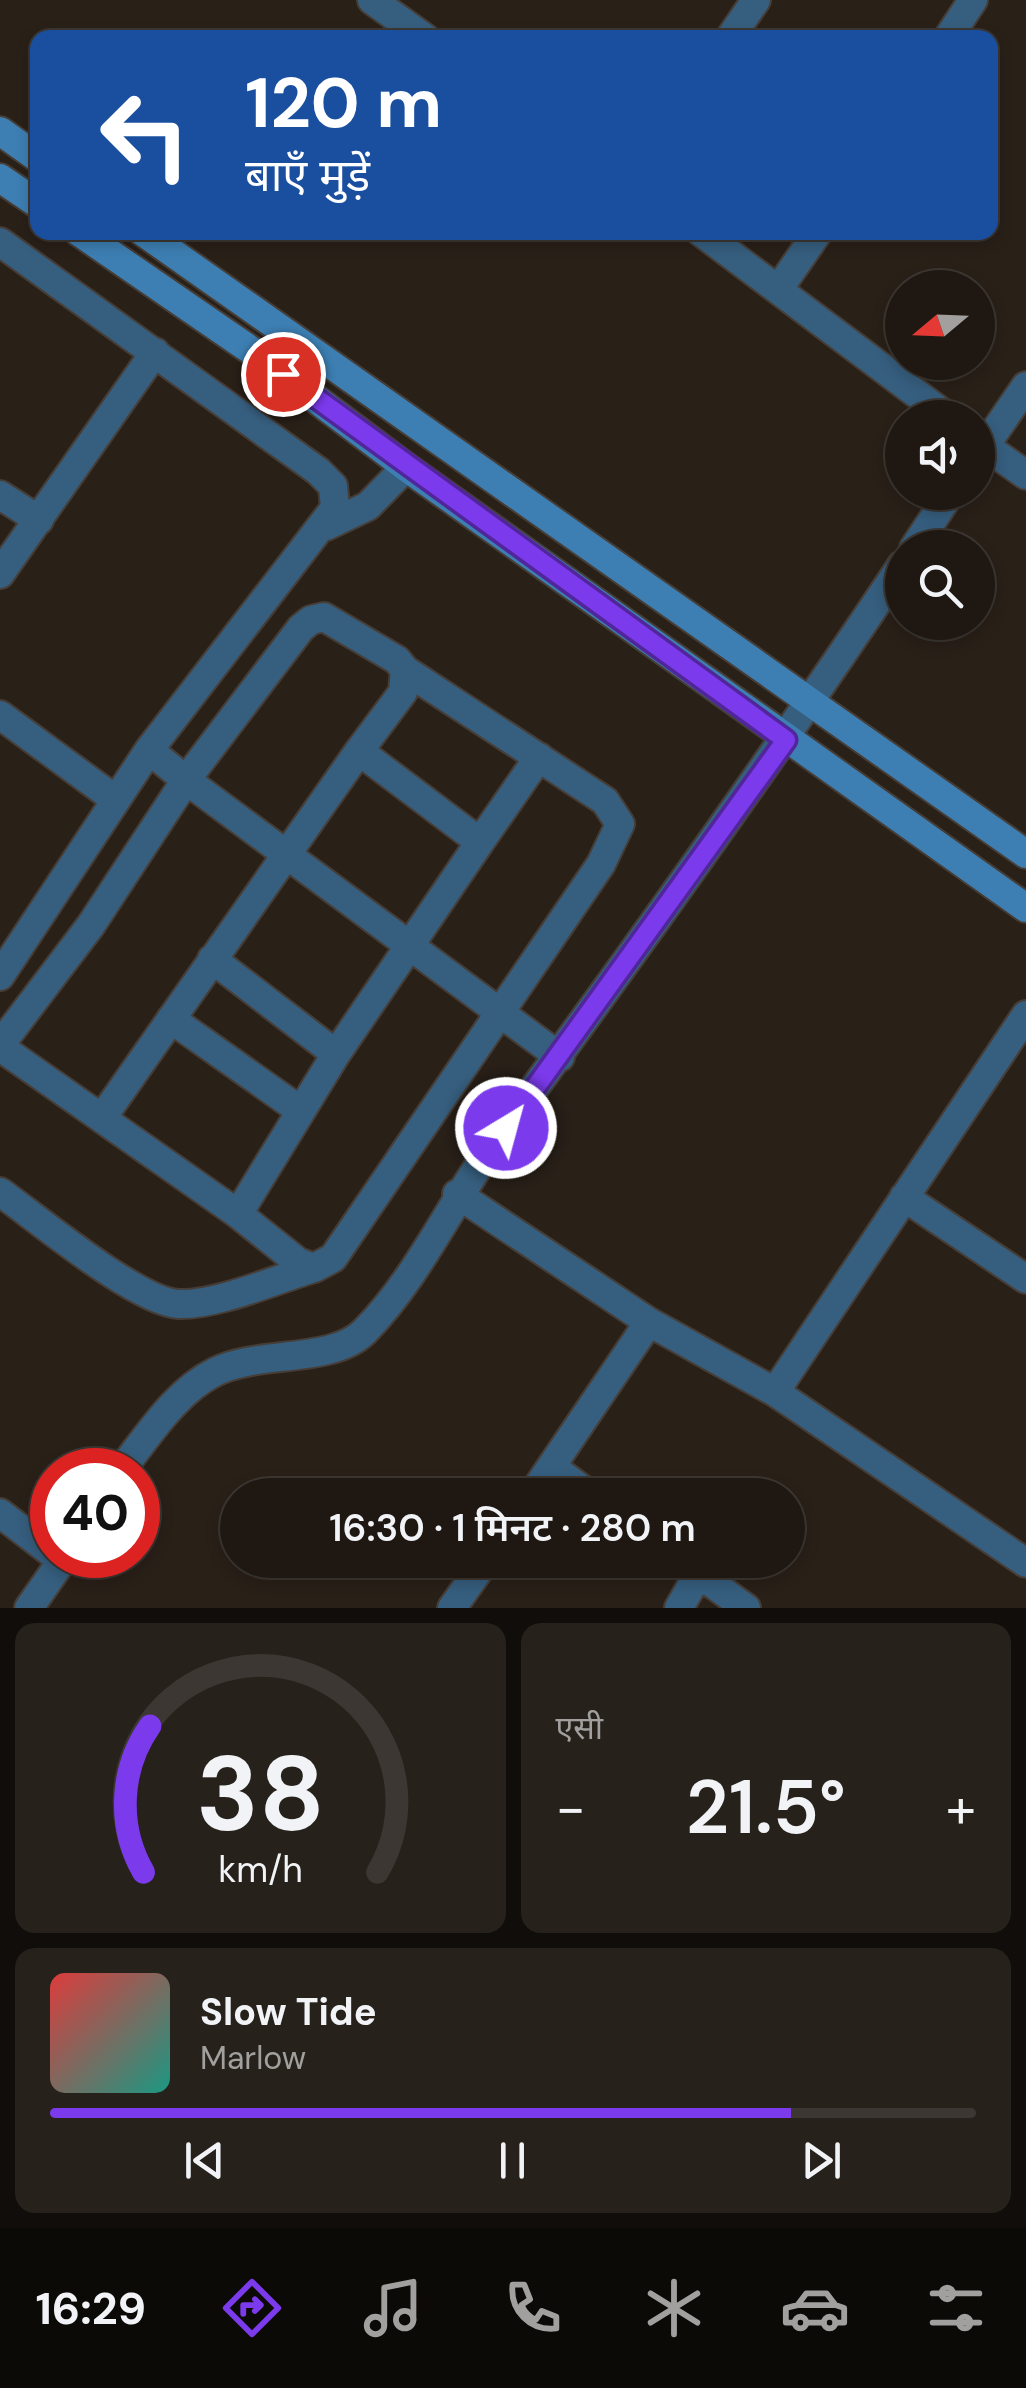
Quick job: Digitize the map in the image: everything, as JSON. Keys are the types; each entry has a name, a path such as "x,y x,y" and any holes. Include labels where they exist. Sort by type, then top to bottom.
{"main road":[{"path":"0,132 30,153"},
{"path":"0,178 30,199"},
{"path":"91,240 252,351 406,467 1026,908"},
{"path":"154,240 1026,854"}],"street":[{"path":"372,0 414,30"},
{"path":"735,30 756,0"},
{"path":"953,30 973,0"},
{"path":"712,240 926,400"},
{"path":"780,287 812,240"},
{"path":"0,242 326,479 333,486 335,508 326,526 150,750 0,976"},
{"path":"0,574 155,352"},
{"path":"995,427 1026,386"},
{"path":"995,456 1026,475"},
{"path":"326,526 368,506 406,467"},
{"path":"0,495 39,520"},
{"path":"139,1448 169,1409 214,1372 269,1356 336,1350 362,1336 402,1285 457,1194 560,1058 786,740 885,591"},
{"path":"0,1192 139,1289 178,1304 199,1302 314,1268 333,1258 602,864 620,824 605,801 405,670 398,660 324,617 311,620 186,780 91,925 0,1046 238,1214 298,1262 314,1268"},
{"path":"102,1118 403,692 405,670"},
{"path":"0,715 116,800"},
{"path":"150,750 284,856 560,1058"},
{"path":"359,751 480,842"},
{"path":"238,1214 336,1054 539,757"},
{"path":"212,959 336,1054"},
{"path":"775,1392 1026,1015"},
{"path":"171,1019 301,1112"},
{"path":"457,1194 649,1322 775,1392 1026,1563"},
{"path":"904,1197 1026,1279"},
{"path":"544,1478 649,1322"},
{"path":"552,1467 567,1478"},
{"path":"0,1513 30,1535"},
{"path":"29,1608 46,1578"},
{"path":"452,1608 473,1578"},
{"path":"679,1608 687,1578"},
{"path":"705,1578 746,1608"}],"route":[{"path":"283,374 786,740 506,1128"}]}
